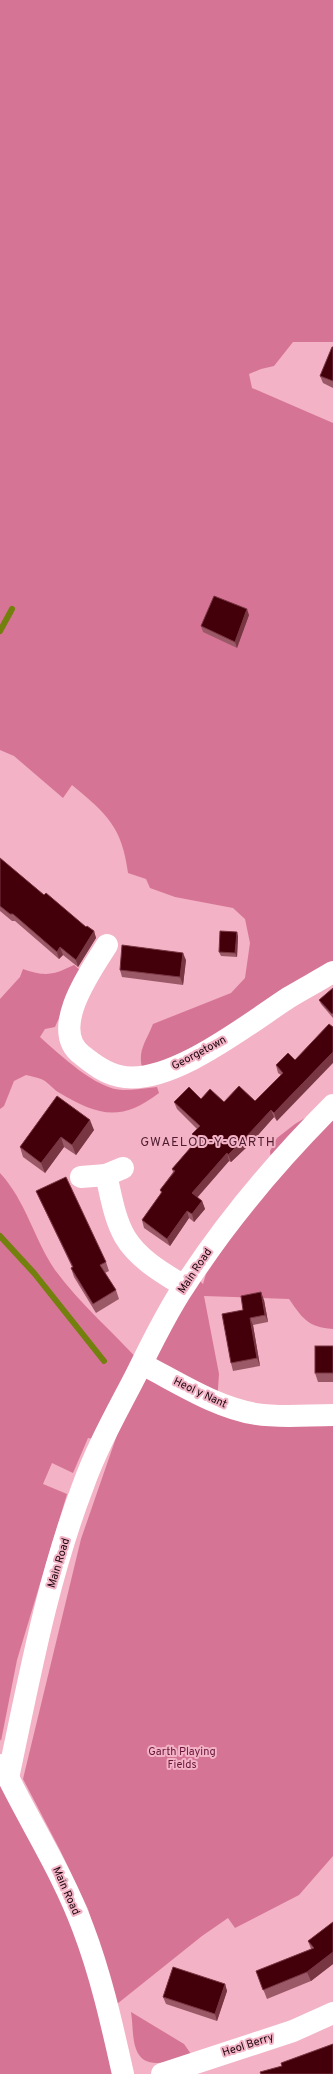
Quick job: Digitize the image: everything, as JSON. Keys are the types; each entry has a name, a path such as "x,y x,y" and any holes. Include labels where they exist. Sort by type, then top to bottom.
{"street":[{"name":"Georgetown","path":"107,945 86,978 71,1012 69,1034 77,1052 97,1067 119,1076 145,1078 183,1064 212,1048 290,997 333,972"},
{"name":"Main Road","path":"123,2074 108,2007 83,1928 49,1853 4,1769 52,1584 82,1487 102,1440 184,1286 233,1216 297,1141 333,1105"},
{"path":"81,1178 115,1171 116,1215 125,1237 137,1253 158,1270 184,1286"},
{"name":"Heol y Nant","path":"142,1364 217,1403 239,1410 258,1414 333,1415"},
{"name":"Heol Berry","path":"162,2074 294,2031 333,2013"}],"green space":[{"path":"0,0 333,0 333,342 293,342 274,366 249,374 252,388 333,423 333,985 145,1078 142,1069 141,1056 153,1024 231,993 245,978 250,943 245,919 233,908 175,897 150,888 146,879 128,873 122,844 104,813 72,785 63,798 14,756 0,750"},
{"path":"74,965 80,970 55,1027 45,1029 40,1037 79,1070 102,1084 123,1090 157,1087 159,1093 145,1103 132,1109 120,1112 108,1112 85,1106 58,1092 43,1080 26,1075 14,1081 4,1106 0,1109 0,999 20,977 23,969 49,974"},
{"name":"Garth Playing Fields","path":"333,1101 333,1329 318,1326 307,1321 302,1317 289,1299 204,1296 219,1374 217,1403 333,1415 333,1856 299,1895 235,1928 228,1918 202,1936 117,2004 88,1909 60,1850 23,1779 81,1539 117,1435 102,1440 88,1438 73,1473 52,1463 43,1484 67,1494 17,1660 1,1741 0,1173 17,1196 41,1246 55,1270 86,1307 142,1364 193,1274 203,1284 206,1274 240,1224 272,1170 270,1151 277,1138 295,1124"},
{"path":"0,1768 86,1950 113,2074 0,2074"},
{"path":"131,2012 184,2044 191,2054 160,2063 146,2061 140,2056 136,2049"}],"building":[{"path":"333,347 333,381 320,376"},
{"path":"214,596 247,609 235,642 201,626"},
{"path":"0,858 44,895 46,893 86,927 87,926 94,931 76,960 60,947 57,952 13,914 10,914 0,906"},
{"path":"220,931 237,932 235,953 219,952"},
{"path":"122,945 183,953 180,977 120,970"},
{"path":"333,988 333,1013 332,1014 319,1000"},
{"path":"329,1024 333,1027 333,1052 274,1113 271,1110 228,1155 227,1153 192,1193 202,1201 192,1214 187,1211 167,1239 142,1220 162,1192 160,1190 175,1171 172,1169 198,1139 192,1134 200,1126 174,1102 189,1087 201,1099 210,1089 224,1102 239,1086 255,1101 283,1073 276,1065 288,1053 295,1060"},
{"path":"57,1096 90,1120 72,1145 61,1137 41,1163 20,1147"},
{"path":"66,1177 106,1262 100,1265 116,1290 93,1304 71,1268 73,1267 36,1191"},
{"path":"261,1292 265,1315 250,1318 257,1358 231,1363 222,1314 243,1310 241,1296"},
{"path":"315,1346 333,1346 333,1373 315,1373"},
{"path":"333,1922 333,1952 307,1972 263,1990 256,1971 314,1948 308,1941"},
{"path":"173,1967 225,1984 215,2014 163,1997"},
{"path":"333,2044 333,2074 261,2074 260,2072 282,2066 281,2063"}],"waterway":[{"path":"0,631 12,609"},
{"path":"0,1236 34,1273 104,1361"}],"district":[{"name":"GWAELOD-Y-GARTH","path":"208,1143"}]}
